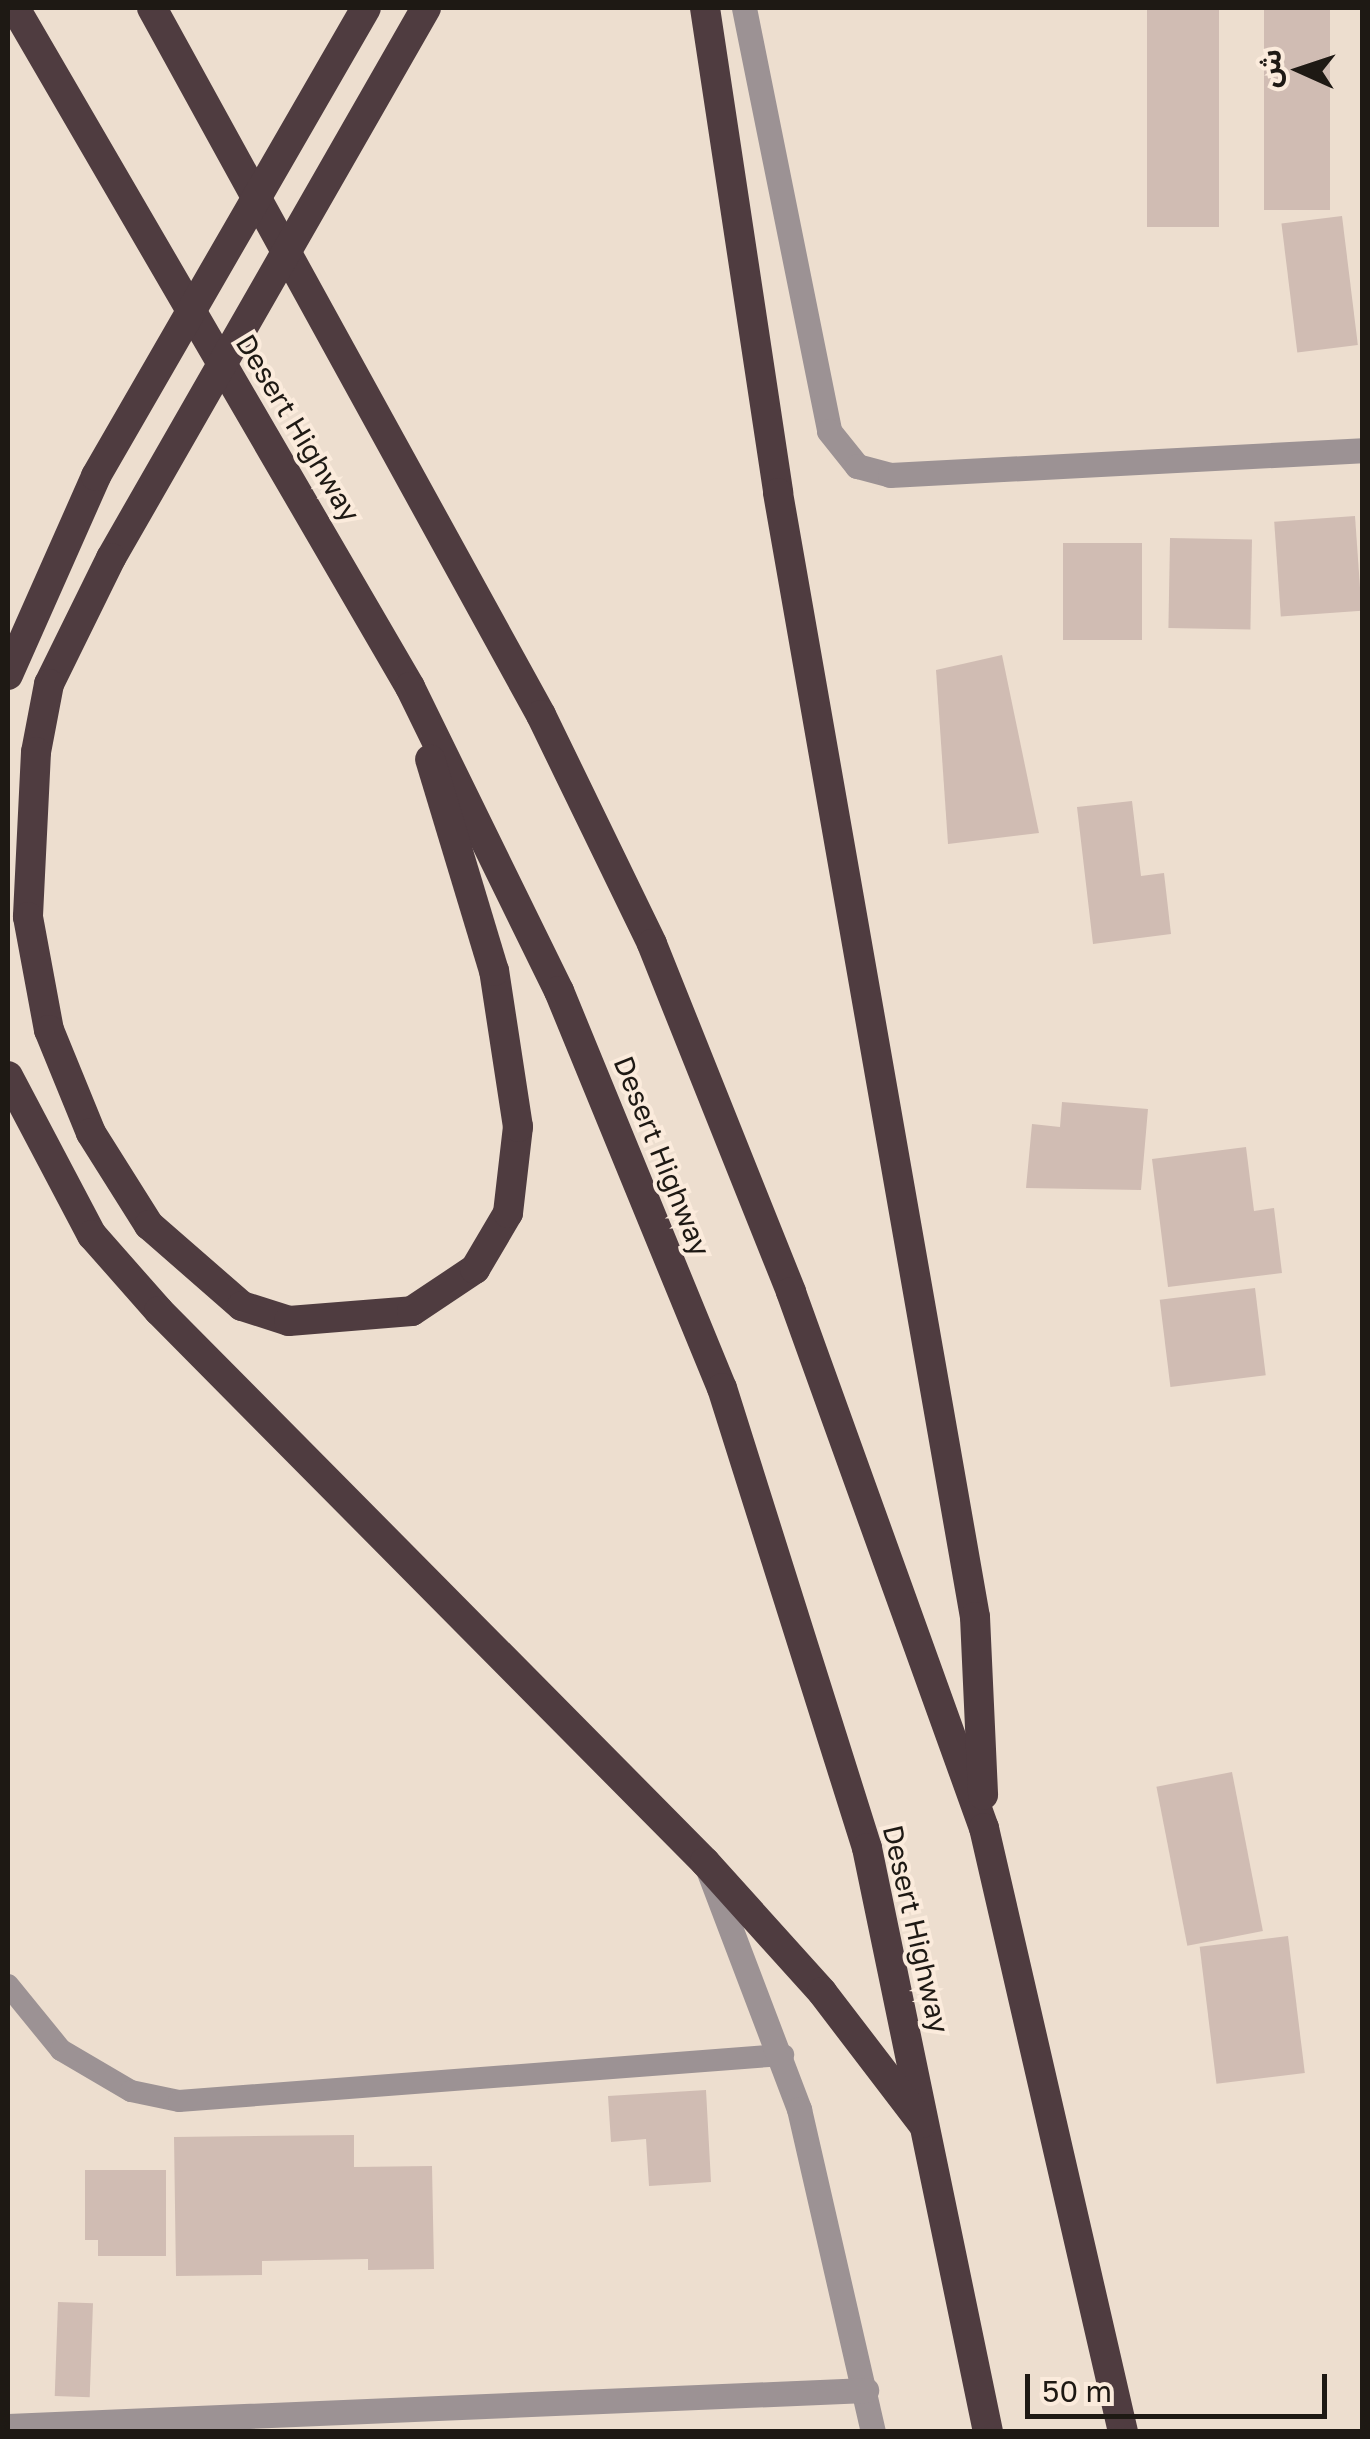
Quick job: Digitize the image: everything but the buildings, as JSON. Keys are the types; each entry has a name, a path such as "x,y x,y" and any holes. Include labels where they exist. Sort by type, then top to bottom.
{"highway":[{"name":"Desert Highway","path":"15,8 410,687 559,991 722,1388 867,1848 988,2432"},
{"path":"152,8 541,716 652,944 790,1292 984,1828 1122,2432"},
{"path":"8,674 96,476 332,77 366,8"},
{"path":"410,687 494,971 518,1126 508,1213 474,1269 412,1311 290,1320 242,1306 149,1225 91,1134 49,1030 28,917 36,752 50,684 110,558 426,8"},
{"path":"704,8 778,493 976,1617 984,1828"},
{"path":"8,1076 92,1235 158,1311 705,1862 822,1992 928,2130"}],"street":[{"path":"744,8 829,431 857,466 890,475 1362,450"},
{"path":"705,1862 783,2055 873,2432"},
{"path":"8,2426 866,2390"}],"lane":[{"path":"8,1985 61,2050 130,2091 179,2102 783,2055"}]}
